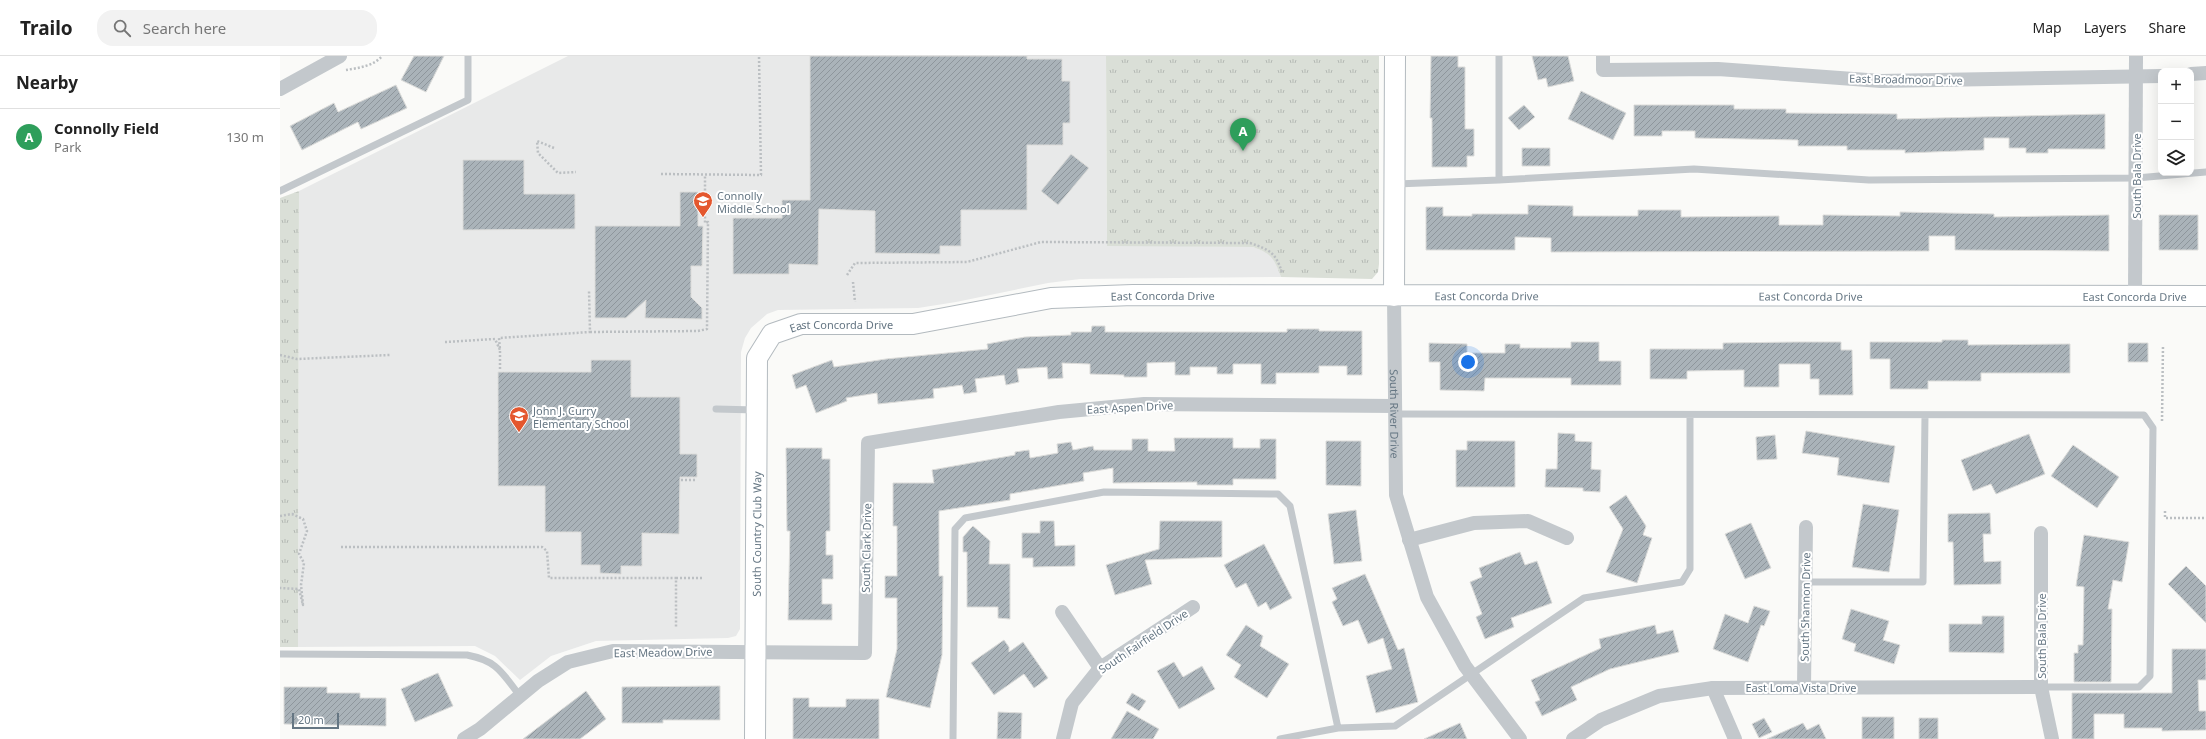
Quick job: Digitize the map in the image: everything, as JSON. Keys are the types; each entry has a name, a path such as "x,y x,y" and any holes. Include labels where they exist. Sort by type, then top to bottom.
{"street":[{"path":"280,88 340,56"},
{"name":"South River Drive","path":"1395,56 1394,410 1396,495 1427,597 1465,666 1520,739"},
{"name":"South Bala Drive","path":"2135,296 2136,56"},
{"name":"East Broadmoor Drive","path":"1603,63 1718,69 1881,81 2158,76"},
{"path":"2194,74 2206,73"},
{"name":"East Concorda Drive","path":"772,334 801,324 913,324 1051,298 1133,295 2206,296"},
{"name":"South Country Club Way","path":"755,739 757,358 772,334"},
{"name":"East Aspen Drive","path":"868,443 1058,412 1144,404 1394,410"},
{"name":"South Clark Drive","path":"865,653 868,443"},
{"path":"1409,540 1474,523 1528,521 1567,538"},
{"name":"South Shannon Drive","path":"1804,687 1806,527"},
{"name":"South Bala Drive","path":"2040,533 2041,687 2052,739"},
{"name":"South Fairfield Drive","path":"1063,739 1072,703 1100,668 1193,607"},
{"path":"1062,612 1100,668"},
{"name":"East Meadow Drive","path":"464,739 480,729 538,681 568,662 612,651 865,653"},
{"name":"East Loma Vista Drive","path":"1573,739 1601,720 1659,696 1713,688 2041,687"},
{"path":"1713,688 1735,739"}],"lane":[{"path":"280,191 468,100 468,56"},
{"path":"1499,56 1499,180"},
{"path":"1394,184 1499,180 1694,169 1868,180 2136,178 2206,172"},
{"path":"716,409 757,410"},
{"path":"1394,410 1690,415 2144,415 2153,428 2150,676 2139,687 2041,687"},
{"path":"1280,739 1338,728 1395,726 1584,598 1682,582 1690,569 1690,415"},
{"path":"1806,582 1923,582 1925,415"},
{"path":"953,739 955,529 965,518 1104,492 1278,494 1290,506 1338,728"},
{"path":"280,654 472,656 483,658 499,668 520,696"}],"path":[{"path":"662,174 761,175 759,56"},
{"path":"554,148 537,141 538,153 558,173 576,172"},
{"path":"500,369 499,338 590,332 698,331 707,329 708,222 705,223 704,175"},
{"path":"847,275 855,263 967,262 1041,242 1250,243 1269,250 1277,259 1282,272"},
{"path":"853,282 855,302"},
{"path":"589,290 590,332"},
{"path":"445,342 495,339 500,350"},
{"path":"2162,424 2163,345"},
{"path":"280,355 297,359 390,355"},
{"path":"681,480 696,480"},
{"path":"2165,510 2165,518 2206,518"},
{"path":"280,516 292,514 303,519 307,531 299,554 304,563 301,585 303,605 299,589 280,588"},
{"path":"340,547 542,547 547,551 549,578 703,578"},
{"path":"676,578 676,628"}],"shaded area":[{"path":"568,56 1106,56 1107,245 1253,247 1266,252 1275,260 1281,277 1080,279 1048,283 956,302 918,308 778,310 767,314 751,328 745,338 741,352 740,629 736,636 728,638 596,641 551,656 520,680 495,656 475,646 298,647 299,191"}],"green space":[{"path":"1106,56 1379,56 1378,272 1372,279 1281,277 1272,258 1253,247 1107,246"},
{"path":"299,191 298,647 280,647 280,198"}],"building":[{"path":"414,56 444,56 426,92 401,80"},
{"path":"810,56 1027,56 1027,59 1062,59 1062,81 1070,81 1070,123 1063,123 1063,145 1027,145 1027,210 961,210 961,246 940,246 940,254 875,253 875,211 819,209 818,265 789,264 789,274 733,274 733,218 782,218 782,200 810,200"},
{"path":"1431,56 1458,56 1458,67 1465,67 1465,129 1474,129 1474,156 1467,156 1467,167 1432,167 1432,118 1430,118"},
{"path":"1532,56 1568,56 1574,81 1548,87 1546,78 1538,80"},
{"path":"396,85 407,108 361,129 358,122 302,150 290,126 334,103 338,112"},
{"path":"1581,91 1626,113 1613,140 1568,119"},
{"path":"1524,105 1535,117 1519,130 1508,118"},
{"path":"1634,105 1734,105 1734,109 1786,109 1786,113 1897,114 1897,119 2105,114 2105,149 2048,149 2048,153 2026,153 2026,148 2009,148 2009,138 1984,138 1984,150 1905,153 1905,150 1847,150 1847,146 1798,146 1798,140 1695,138 1695,131 1662,131 1662,136 1634,136"},
{"path":"1522,148 1550,148 1550,166 1522,166"},
{"path":"1071,154 1089,168 1058,205 1041,191"},
{"path":"463,160 524,160 524,194 575,194 575,229 463,230"},
{"path":"680,192 698,192 698,226 703,226 702,266 691,266 691,297 702,308 702,319 645,318 646,300 626,318 595,318 595,226 680,226"},
{"path":"1528,205 1573,206 1573,216 1638,216 1638,210 1681,210 1681,217 1779,216 1779,225 1823,225 1823,215 1900,216 1900,212 1994,214 1994,217 2109,215 2109,251 1955,250 1955,236 1929,236 1929,251 1551,252 1551,238 1515,237 1515,250 1426,250 1426,207 1443,207 1443,216 1472,216 1472,214 1528,214"},
{"path":"2159,215 2198,215 2198,250 2159,250"},
{"path":"1092,326 1105,326 1105,332 1287,332 1287,329 1362,331 1362,375 1347,375 1347,366 1319,366 1319,373 1276,373 1276,384 1261,384 1261,364 1233,364 1233,374 1217,374 1217,367 1190,367 1190,375 1175,375 1175,362 1147,363 1147,377 1124,377 1124,375 1090,374 1090,364 1062,363 1063,378 1048,379 1047,367 1017,369 1019,382 1006,385 1004,375 975,379 977,392 964,394 962,385 933,389 934,398 878,404 877,393 846,398 847,401 816,413 806,385 796,389 792,375 832,360 834,367 886,359 988,349 987,344 1025,337 1071,335 1071,332 1091,332"},
{"path":"1942,340 1968,340 1968,345 2070,344 2070,373 1981,373 1981,381 1928,381 1928,389 1890,389 1890,359 1870,359 1870,342 1942,342"},
{"path":"1571,342 1599,342 1599,361 1621,361 1621,385 1571,385 1571,378 1485,378 1484,391 1440,390 1440,362 1429,362 1429,343 1467,344 1467,353 1505,353 1505,344 1520,344 1520,348 1571,348"},
{"path":"1841,342 1841,350 1852,350 1853,395 1819,395 1819,379 1810,379 1810,364 1779,364 1779,387 1744,387 1744,370 1687,371 1687,379 1650,379 1650,349 1723,349 1723,343"},
{"path":"2128,343 2148,343 2148,362 2128,362"},
{"path":"591,360 631,360 631,397 680,397 680,454 697,454 697,477 680,477 679,534 642,533 642,566 621,566 621,574 600,573 600,565 581,565 581,532 545,532 545,486 498,486 498,372 591,372"},
{"path":"1806,431 1895,446 1889,483 1837,475 1839,458 1802,453"},
{"path":"1558,433 1575,434 1575,441 1592,442 1591,469 1601,470 1600,492 1583,491 1583,488 1545,487 1546,469 1557,469"},
{"path":"2029,434 2045,474 1996,494 1991,484 1973,491 1961,460"},
{"path":"1775,435 1777,459 1757,460 1756,437"},
{"path":"1174,438 1233,438 1233,448 1260,448 1260,439 1276,439 1276,479 1233,479 1233,485 1197,485 1197,482 1113,483 1113,468 1083,473 1084,481 1010,494 1010,500 939,511 939,576 943,576 942,655 930,708 886,697 897,649 897,598 885,598 885,576 897,576 897,526 893,526 893,483 934,483 932,470 1015,455 1015,452 1029,450 1030,458 1058,453 1057,444 1071,442 1073,450 1093,446 1094,450 1132,450 1132,439 1148,439 1148,451 1175,451"},
{"path":"1326,441 1361,441 1361,486 1326,485"},
{"path":"1467,441 1515,441 1515,487 1456,487 1456,450 1467,450"},
{"path":"2073,445 2119,477 2097,508 2051,476"},
{"path":"786,448 822,448 822,459 830,459 830,531 826,531 826,555 833,555 833,579 822,579 822,604 832,604 832,620 788,620 790,531 787,531"},
{"path":"1626,495 1646,526 1643,535 1652,538 1637,583 1606,572 1623,529 1609,507"},
{"path":"1863,504 1899,510 1889,572 1852,567"},
{"path":"1356,510 1362,561 1334,564 1328,514"},
{"path":"1990,513 1991,534 1983,534 1984,562 2001,561 2001,584 1954,585 1953,542 1948,542 1948,514"},
{"path":"1040,521 1054,521 1055,546 1075,545 1075,566 1033,567 1033,558 1022,558 1022,533 1040,533"},
{"path":"1160,521 1222,521 1222,557 1145,560 1152,584 1115,595 1106,565 1159,549"},
{"path":"1751,523 1771,568 1745,579 1725,534"},
{"path":"973,526 990,541 989,564 1010,564 1010,619 998,618 998,607 967,607 967,552 963,552 963,537"},
{"path":"2084,535 2129,542 2122,582 2113,580 2108,609 2112,609 2111,682 2074,682 2074,653 2078,653 2078,645 2083,645 2084,587 2076,586"},
{"path":"1264,544 1292,598 1270,610 1266,602 1258,607 1246,583 1236,588 1224,565"},
{"path":"1520,552 1525,565 1537,561 1552,603 1511,618 1514,627 1485,639 1476,617 1482,614 1470,582 1482,577 1479,568"},
{"path":"2186,566 2206,586 2206,623 2168,584"},
{"path":"1365,574 1398,650 1404,648 1418,702 1376,713 1366,676 1392,669 1383,638 1368,644 1358,620 1343,626 1332,602 1337,599 1332,588"},
{"path":"1754,606 1770,611 1764,626 1761,625 1748,662 1713,649 1725,614 1748,623"},
{"path":"1851,609 1889,621 1883,640 1900,645 1894,664 1854,651 1856,644 1842,639"},
{"path":"1982,616 2004,616 2004,653 1949,652 1949,624 1982,624"},
{"path":"1246,625 1263,636 1260,646 1289,664 1267,698 1234,677 1241,665 1226,655"},
{"path":"1655,625 1657,634 1673,630 1679,652 1610,669 1571,687 1577,700 1542,716 1535,702 1540,700 1531,680 1601,648 1599,639"},
{"path":"1004,640 1009,647 1009,652 1023,642 1048,678 1034,688 1024,674 994,695 971,663"},
{"path":"2172,649 2206,649 2206,680 2198,680 2199,711 2206,711 2206,730 2162,731 2162,728 2124,728 2124,714 2094,714 2094,739 2072,739 2072,693 2172,693"},
{"path":"1174,662 1183,677 1202,666 1215,689 1179,709 1157,671"},
{"path":"438,673 453,706 415,722 401,689"},
{"path":"720,686 720,720 663,720 663,723 622,723 622,687"},
{"path":"284,687 327,687 327,693 360,693 360,698 386,698 386,726 284,724"},
{"path":"586,691 606,719 580,739 523,739"},
{"path":"1132,693 1146,701 1139,711 1126,703"},
{"path":"793,698 809,698 809,707 846,707 846,699 879,699 879,739 793,739"},
{"path":"1127,711 1159,729 1153,739 1111,739"},
{"path":"998,712 1022,713 1021,739 997,739"},
{"path":"1862,717 1894,717 1894,739 1862,739"},
{"path":"1764,718 1772,732 1759,738 1752,724"},
{"path":"1919,718 1938,718 1938,739 1919,739"},
{"path":"1460,723 1467,739 1424,739"},
{"path":"1803,723 1807,730 1819,724 1826,739 1767,739"}],"place":[{"name":"Connolly Field","path":"1243,151"},
{"name":"Connolly Middle School","path":"703,218"},
{"name":"John J. Curry Elementary School","path":"519,433"}]}
